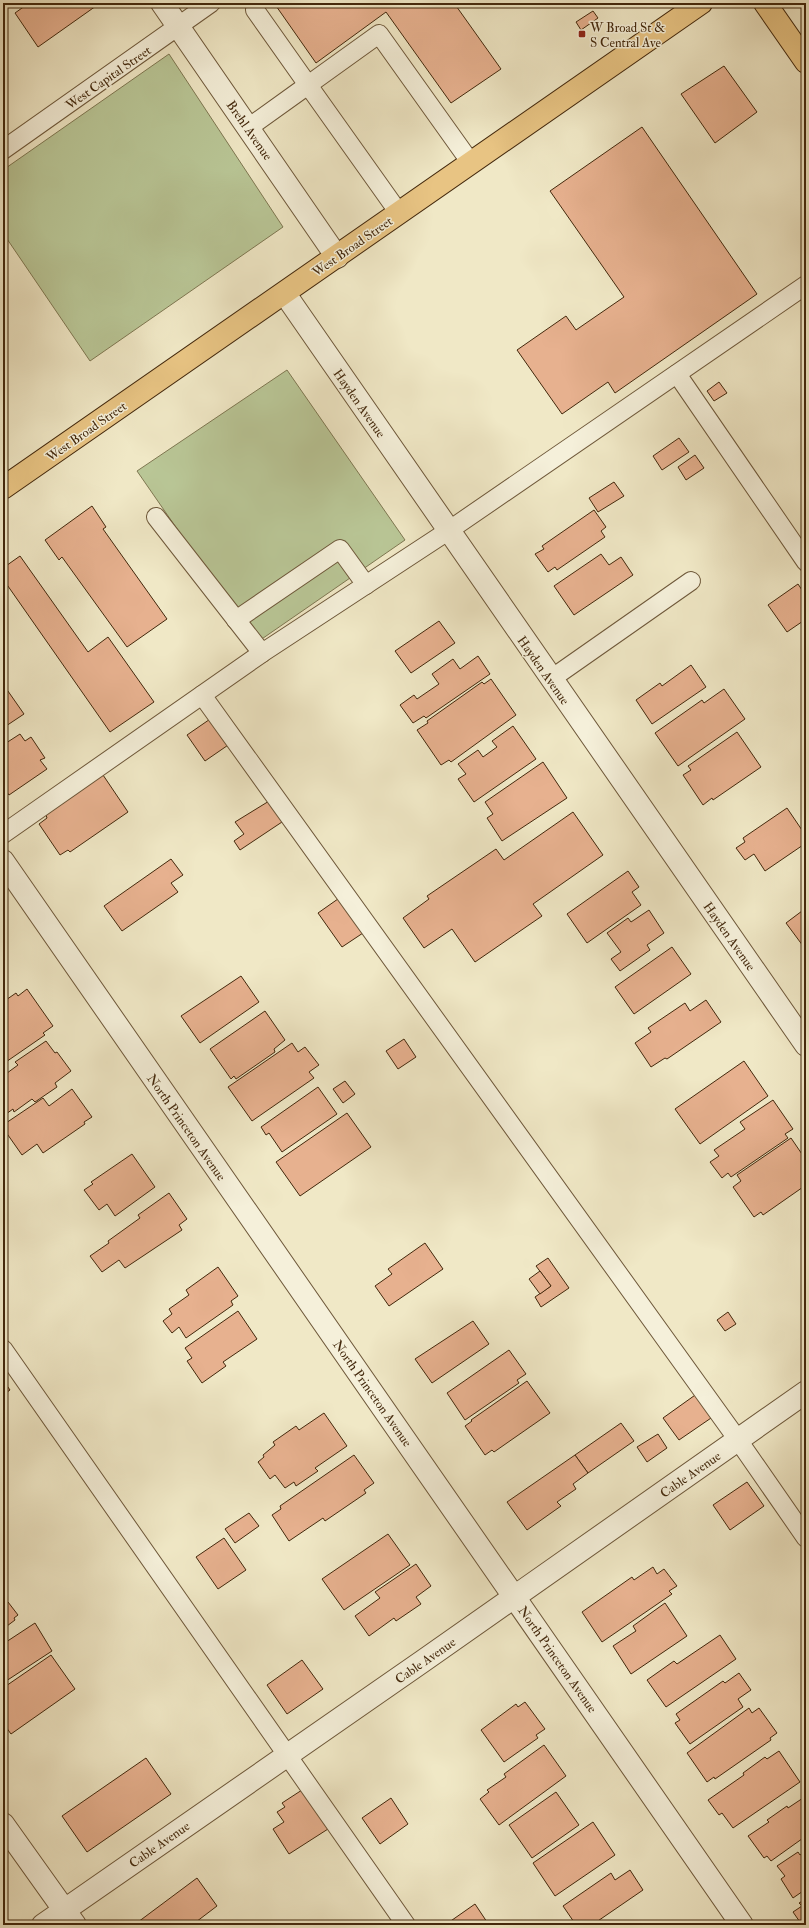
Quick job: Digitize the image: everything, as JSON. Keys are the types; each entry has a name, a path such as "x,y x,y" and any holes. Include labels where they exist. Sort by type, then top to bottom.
{"main road":[{"name":"West Broad Street","path":"3,488 285,294 700,3"},
{"path":"765,3 806,62"}],"street":[{"name":"Brehl Avenue","path":"162,3 338,257"},
{"name":"Hayden Avenue","path":"285,294 806,1045"},
{"name":"North Princeton Avenue","path":"3,861 742,1925"},
{"name":"Cable Avenue","path":"42,1925 70,1917 288,1755 806,1392"},
{"path":"3,1824 70,1917"}],"lane":[{"name":"West Capital Street","path":"3,150 211,3"},
{"path":"255,10 399,213"},
{"path":"248,128 379,34 471,163"},
{"path":"3,834 262,653 448,531 806,285"},
{"path":"677,374 806,562"},
{"path":"156,517 262,653"},
{"path":"236,620 340,549 366,585"},
{"path":"551,679 691,581"},
{"path":"202,695 738,1440 806,1538"},
{"path":"3,1349 406,1925"}],"green space":[{"path":"169,54 283,227 90,361 3,233 3,170"},
{"path":"287,370 405,540 256,643 137,471"}],"building":[{"path":"29,3 93,3 96,6 38,47 15,13"},
{"path":"274,3 454,3 501,69 451,103 386,12 316,63"},
{"path":"593,11 598,18 581,30 576,22"},
{"path":"724,66 757,112 715,143 681,94"},
{"path":"642,127 757,294 615,393 608,382 562,414 517,350 566,316 576,330 624,297 550,191"},
{"path":"719,382 727,393 714,401 707,391"},
{"path":"679,438 689,452 662,470 653,456"},
{"path":"695,455 704,468 686,480 678,467"},
{"path":"614,482 624,496 598,512 589,498"},
{"path":"92,506 106,527 103,529 167,619 127,647 62,557 59,560 45,540"},
{"path":"594,510 606,527 601,531 605,537 557,570 555,567 548,572 535,554 544,549 542,546"},
{"path":"601,554 609,565 621,557 633,575 574,615 554,586"},
{"path":"20,556 88,652 108,637 154,702 110,732 3,579 3,568"},
{"path":"798,584 806,596 806,619 787,632 768,605"},
{"path":"439,621 455,643 411,673 395,651"},
{"path":"478,656 490,674 426,718 424,716 413,723 400,705 414,695 417,699 439,684 432,674 453,659 460,669"},
{"path":"691,665 706,687 652,724 636,700 660,683 662,686"},
{"path":"491,679 516,715 451,762 449,760 441,765 417,730 428,723 427,721 482,682 484,684"},
{"path":"3,684 24,714 3,728"},
{"path":"724,689 745,719 678,766 655,733 702,700 704,703"},
{"path":"216,715 234,741 205,761 187,735"},
{"path":"513,726 536,759 474,802 458,779 466,774 458,764 478,750 483,757 497,747 492,741"},
{"path":"737,732 761,767 713,800 712,798 703,805 683,775 691,770 688,766"},
{"path":"20,734 25,741 31,737 45,758 40,760 47,769 9,795 3,787 3,745"},
{"path":"543,762 567,798 502,841 487,818 493,814 485,802"},
{"path":"103,775 128,812 70,852 68,850 60,855 39,824 47,818 46,815"},
{"path":"274,798 288,818 240,850 234,841 244,834 235,822"},
{"path":"787,808 806,836 806,843 765,871 754,854 745,860 736,848 745,842 743,838"},
{"path":"573,812 603,855 533,904 542,916 475,962 452,929 424,948 403,918 429,899 427,896 496,849 504,860"},
{"path":"171,859 183,875 171,883 178,892 122,931 104,906"},
{"path":"628,871 639,887 632,892 641,905 587,943 567,914"},
{"path":"345,894 369,929 342,947 318,913"},
{"path":"806,908 806,950 786,923"},
{"path":"649,910 664,933 647,945 650,950 620,971 611,959 621,952 607,933 628,918 631,922"},
{"path":"672,947 691,974 634,1014 615,987"},
{"path":"241,976 259,1002 200,1043 181,1016"},
{"path":"27,989 53,1026 43,1033 45,1035 3,1064 3,1002 16,993 18,996"},
{"path":"706,1000 721,1022 667,1059 665,1058 651,1067 635,1043 651,1032 648,1028 685,1003 690,1011"},
{"path":"265,1011 285,1040 274,1049 275,1052 236,1079 234,1076 231,1079 210,1049"},
{"path":"404,1039 416,1057 398,1069 386,1051"},
{"path":"46,1041 55,1053 57,1052 71,1071 55,1083 57,1087 35,1102 32,1099 14,1112 13,1109 6,1114 3,1110 3,1076 18,1065 15,1062"},
{"path":"292,1043 298,1052 305,1047 319,1065 309,1072 314,1078 252,1121 228,1087"},
{"path":"744,1061 768,1096 700,1144 675,1109"},
{"path":"345,1081 355,1094 343,1103 333,1089"},
{"path":"318,1087 337,1114 282,1152 269,1133 266,1135 261,1127"},
{"path":"72,1089 92,1117 84,1122 85,1124 43,1153 37,1144 22,1155 3,1128 3,1125 43,1098 49,1106"},
{"path":"773,1100 793,1129 785,1134 788,1138 731,1177 728,1173 722,1178 710,1162 719,1156 714,1150 745,1129 740,1122"},
{"path":"347,1113 371,1147 300,1196 276,1162"},
{"path":"791,1138 806,1160 806,1185 763,1215 761,1212 754,1217 733,1187 741,1181 737,1175"},
{"path":"132,1154 155,1187 115,1216 107,1204 99,1210 84,1190 93,1184 91,1182"},
{"path":"169,1193 187,1219 179,1225 182,1230 125,1268 119,1260 102,1272 90,1256 140,1218 138,1215"},
{"path":"425,1243 443,1269 389,1306 375,1286 392,1274 388,1269"},
{"path":"548,1258 569,1288 541,1307 535,1297 551,1286 536,1266"},
{"path":"218,1267 238,1296 231,1301 233,1305 186,1338 179,1327 172,1333 163,1321 172,1314 169,1309 189,1295 186,1290"},
{"path":"540,1271 551,1286 540,1294 529,1279"},
{"path":"238,1311 257,1339 223,1362 226,1366 202,1383 187,1361 192,1358 185,1348"},
{"path":"728,1312 736,1324 725,1331 717,1320"},
{"path":"473,1321 489,1344 432,1383 415,1359"},
{"path":"509,1350 526,1374 517,1380 519,1383 465,1420 447,1393"},
{"path":"3,1380 10,1390 3,1395"},
{"path":"527,1381 550,1413 494,1452 492,1450 485,1455 465,1426 472,1421 471,1420"},
{"path":"698,1393 714,1416 679,1440 663,1418"},
{"path":"324,1413 347,1446 315,1468 318,1471 296,1486 294,1482 285,1488 275,1475 270,1479 258,1462 264,1457 263,1455 275,1445 273,1442 296,1426 299,1430"},
{"path":"621,1423 634,1441 588,1473 575,1455"},
{"path":"658,1434 667,1448 647,1462 637,1447"},
{"path":"354,1455 374,1483 364,1490 366,1493 325,1521 323,1518 289,1541 272,1515 281,1509 280,1506"},
{"path":"575,1455 588,1473 573,1484 576,1489 557,1502 561,1506 527,1530 507,1502"},
{"path":"747,1482 764,1506 730,1530 713,1505"},
{"path":"249,1513 259,1526 235,1543 225,1529"},
{"path":"388,1534 410,1565 344,1610 322,1579"},
{"path":"224,1538 246,1570 218,1589 196,1557"},
{"path":"416,1564 431,1586 416,1597 421,1604 396,1621 394,1618 369,1636 355,1616 380,1598 375,1592"},
{"path":"653,1567 657,1574 664,1569 677,1586 669,1591 672,1594 602,1642 582,1612 632,1577 634,1580"},
{"path":"8,1602 18,1615 14,1618 15,1620 3,1629 3,1604"},
{"path":"665,1603 687,1636 631,1674 613,1646 636,1631 633,1626"},
{"path":"35,1623 52,1651 3,1683 3,1644"},
{"path":"720,1635 736,1659 666,1707 647,1680 674,1661 677,1664"},
{"path":"51,1655 75,1689 11,1734 3,1723 3,1688"},
{"path":"302,1660 323,1689 287,1714 267,1685"},
{"path":"739,1673 751,1690 738,1699 743,1707 690,1744 675,1723 680,1720 676,1714 723,1681 725,1683"},
{"path":"525,1702 545,1729 536,1735 538,1738 504,1762 481,1730 516,1704 518,1707"},
{"path":"749,1708 752,1713 759,1708 777,1733 770,1738 771,1740 715,1779 714,1777 707,1782 687,1753"},
{"path":"544,1745 566,1776 499,1825 480,1799 489,1792 487,1790 506,1777 504,1774"},
{"path":"779,1751 800,1782 733,1828 722,1813 719,1815 708,1800 744,1775 743,1773 765,1757 767,1759"},
{"path":"146,1758 171,1794 87,1852 62,1816"},
{"path":"302,1790 328,1829 289,1854 273,1829 284,1822 277,1812 285,1807 282,1803"},
{"path":"556,1792 579,1825 532,1858 509,1825"},
{"path":"806,1796 806,1836 771,1861 767,1856 764,1858 748,1836 769,1822 767,1820 787,1806 788,1808"},
{"path":"391,1798 408,1824 380,1844 362,1818"},
{"path":"593,1822 615,1855 555,1896 533,1863"},
{"path":"806,1851 806,1889 793,1898 781,1879 785,1876 777,1866 798,1852 800,1855"},
{"path":"630,1870 643,1890 592,1925 576,1925 563,1906 611,1873 615,1880"},
{"path":"197,1878 217,1906 192,1925 134,1925"},
{"path":"806,1899 806,1925 802,1925 793,1912 802,1906 799,1903"},
{"path":"475,1904 489,1925 445,1925"}],"place":[{"name":"W Broad St & S Central Ave","path":"582,34"}]}
